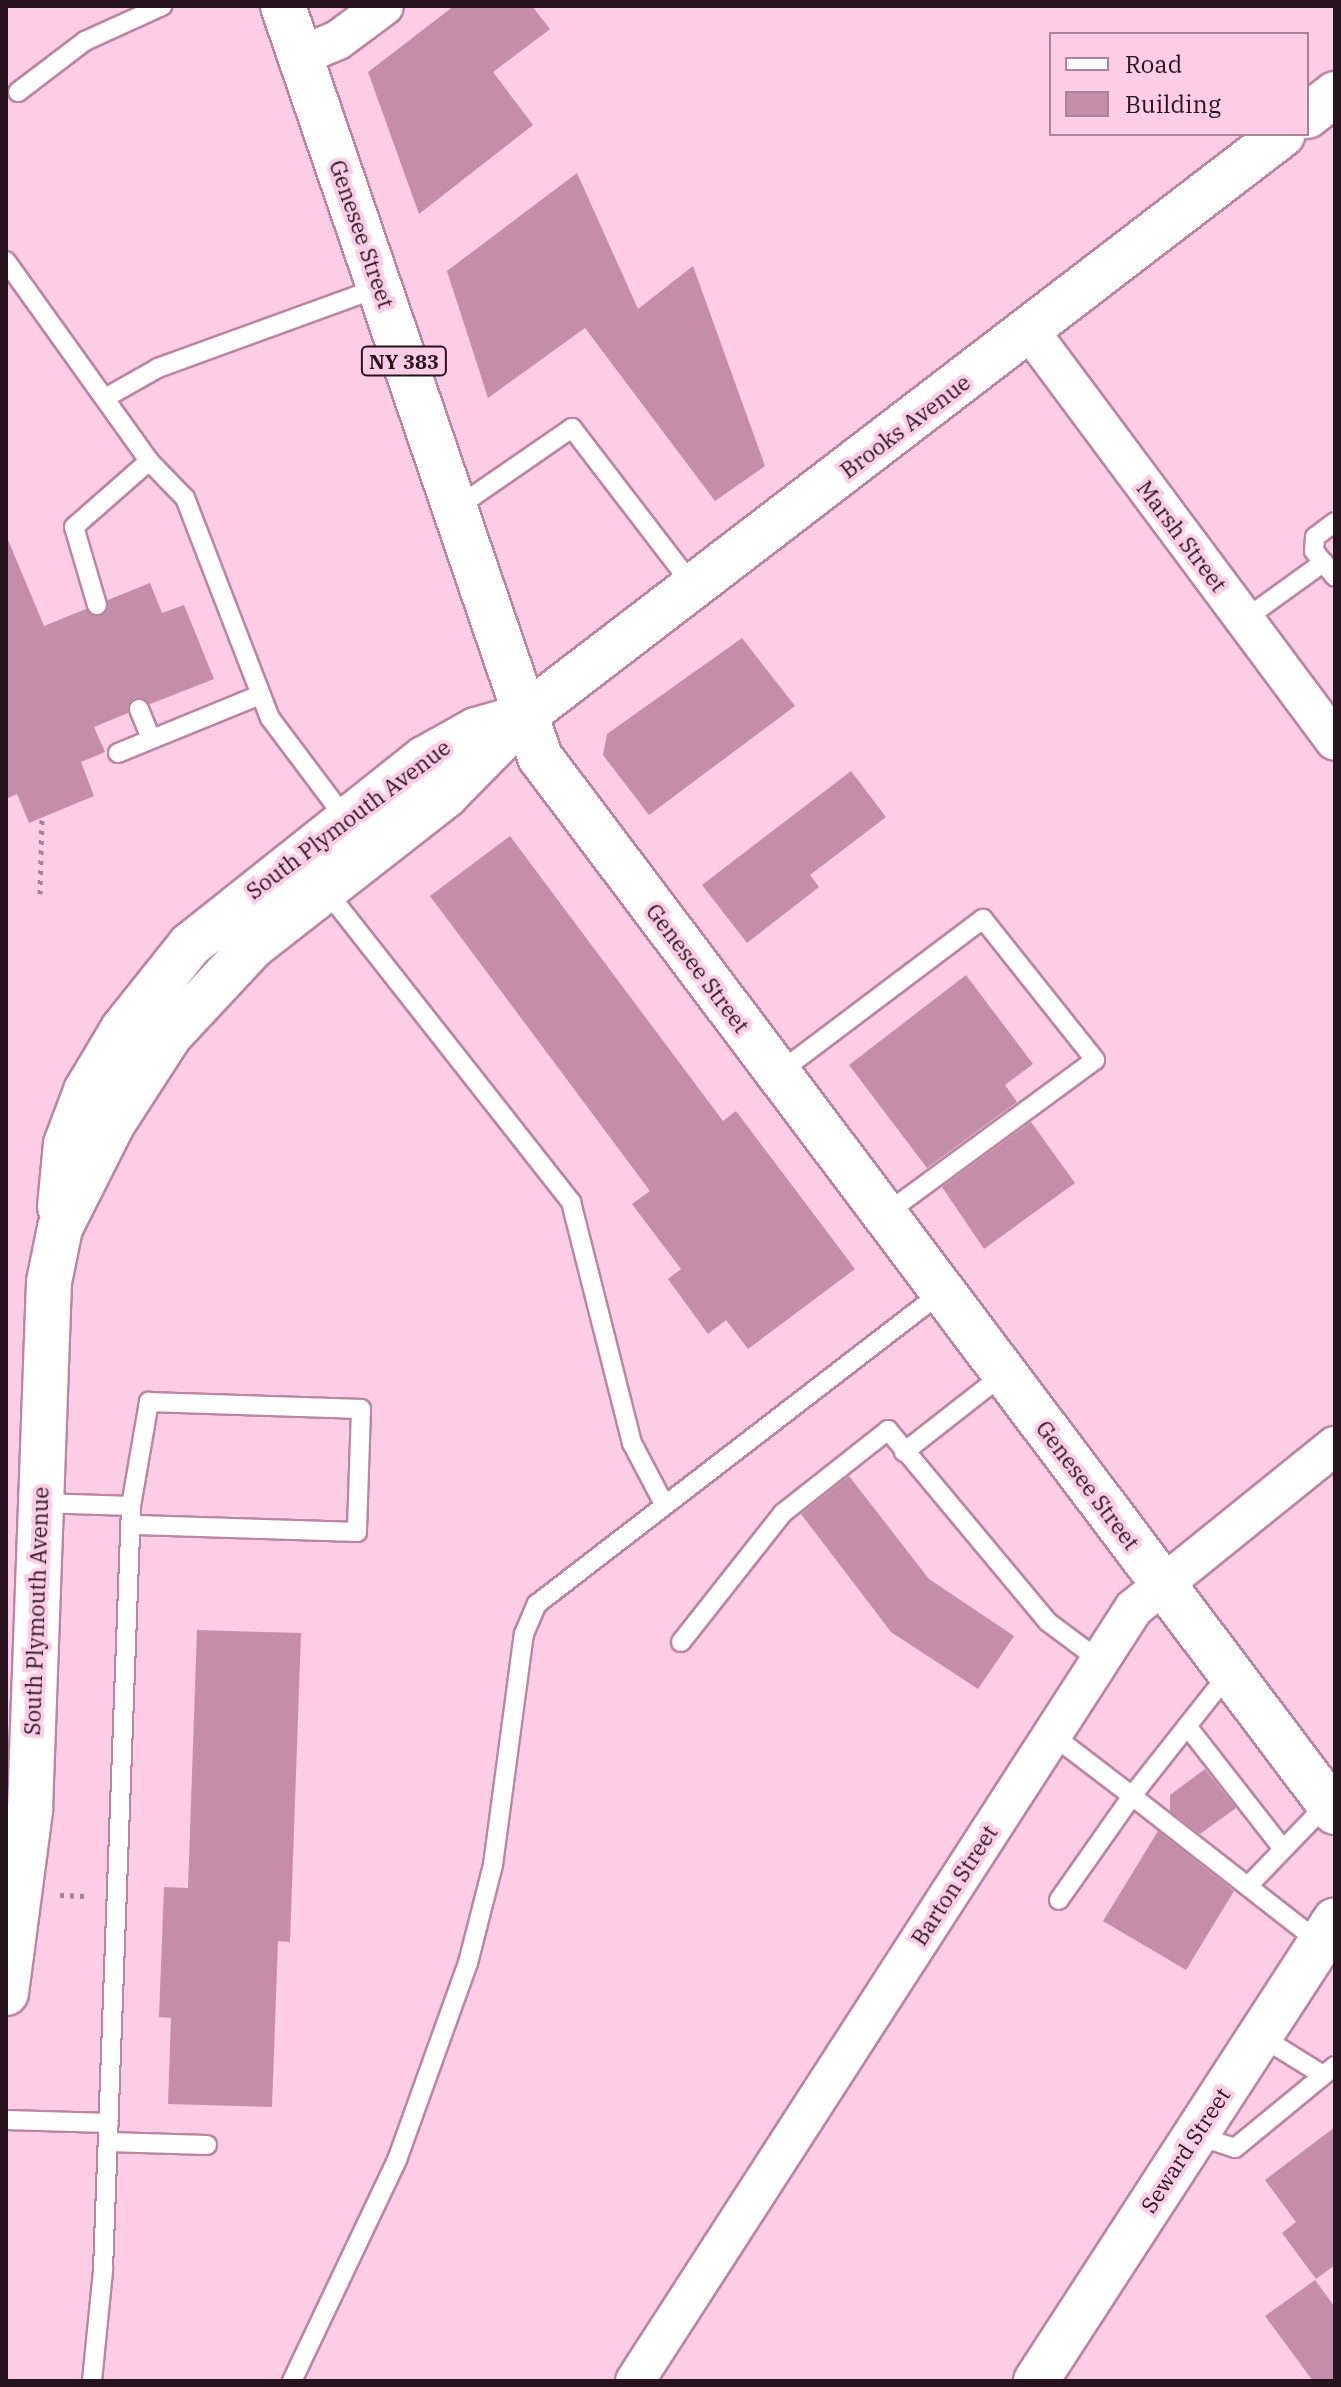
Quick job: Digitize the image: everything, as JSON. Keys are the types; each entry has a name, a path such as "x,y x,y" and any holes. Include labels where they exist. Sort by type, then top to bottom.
{"main road":[{"name":"Genesee Street","path":"283,6 381,287 452,511 524,716 550,772 1332,1807"},
{"path":"1309,114 1335,94"},
{"name":"Brooks Avenue","path":"524,716 1280,136"},
{"name":"South Plymouth Avenue","path":"6,1993 24,1891 45,1322 60,1228 66,1144 123,1029 202,934 345,818 449,742 524,716"},
{"name":"South Plymouth Avenue","path":"60,1228 113,1123 170,1035 221,975 324,887 446,795 524,716"},
{"name":"Seward Street","path":"1036,2381 1327,1931"}],"street":[{"path":"300,56 338,40 384,6"},
{"name":"Marsh Street","path":"1029,330 1335,741"},
{"name":"Barton Street","path":"635,2381 1099,1660 1161,1581 1335,1446"}],"lane":[{"path":"18,92 85,41 162,6"},
{"path":"6,261 149,461 188,505 260,695 282,738 345,818"},
{"path":"105,398 158,368 381,287"},
{"path":"452,511 572,428 694,587"},
{"path":"97,605 74,527 149,461"},
{"path":"1245,619 1329,570 1315,537 1335,522"},
{"path":"118,753 260,695"},
{"path":"139,709 151,739"},
{"path":"324,887 571,1202 632,1443 664,1504"},
{"path":"777,1074 983,919 1095,1060 884,1215"},
{"path":"292,2381 397,2160 468,1963 493,1865 529,1619 550,1590 942,1292"},
{"path":"904,1452 1004,1374"},
{"path":"40,1503 130,1516 357,1532 361,1409 149,1402 130,1516 108,2132 92,2381"},
{"path":"681,1642 794,1502 888,1430 1048,1622 1099,1660"},
{"path":"1059,1900 1132,1796 1229,1673"},
{"path":"1187,1726 1283,1849"},
{"path":"1051,1734 1248,1886 1327,1931"},
{"path":"1248,1886 1283,1849 1332,1807"},
{"path":"1195,2135 1235,2148 1329,2070 1258,2035"},
{"path":"6,2120 207,2145"}],"path":[{"path":"40,894 42,817"},
{"path":"24,1891 116,1896"}],"building":[{"path":"454,6 532,6 550,29 493,72 533,125 419,214 368,72"},
{"path":"577,173 638,309 693,266 765,466 715,501 585,328 488,398 447,271"},
{"path":"6,535 44,626 86,609 101,616 108,600 150,583 162,613 184,605 214,679 150,704 134,698 128,713 94,727 105,752 81,762 94,796 29,823 17,794 6,799"},
{"path":"742,638 795,706 649,815 603,755 607,734"},
{"path":"851,771 886,817 810,875 819,887 747,943 702,885"},
{"path":"510,836 723,1121 736,1111 855,1269 748,1349 726,1320 708,1334 668,1279 681,1269 632,1204 650,1191 430,896"},
{"path":"966,975 1033,1064 1005,1085 1017,1102 927,1168 849,1065"},
{"path":"1031,1122 1075,1183 984,1249 942,1187"},
{"path":"849,1476 929,1579 1014,1636 978,1689 891,1632 801,1514"},
{"path":"197,1630 301,1633 290,1942 278,1941 272,2107 168,2104 171,2018 159,2017 164,1887 188,1888"},
{"path":"1205,1769 1236,1808 1200,1834 1170,1811 1170,1795"},
{"path":"1158,1831 1234,1891 1186,1970 1103,1921"},
{"path":"1335,2127 1335,2265 1316,2279 1282,2233 1296,2222 1265,2180"},
{"path":"1315,2280 1335,2307 1335,2381 1313,2381 1265,2316"}]}
